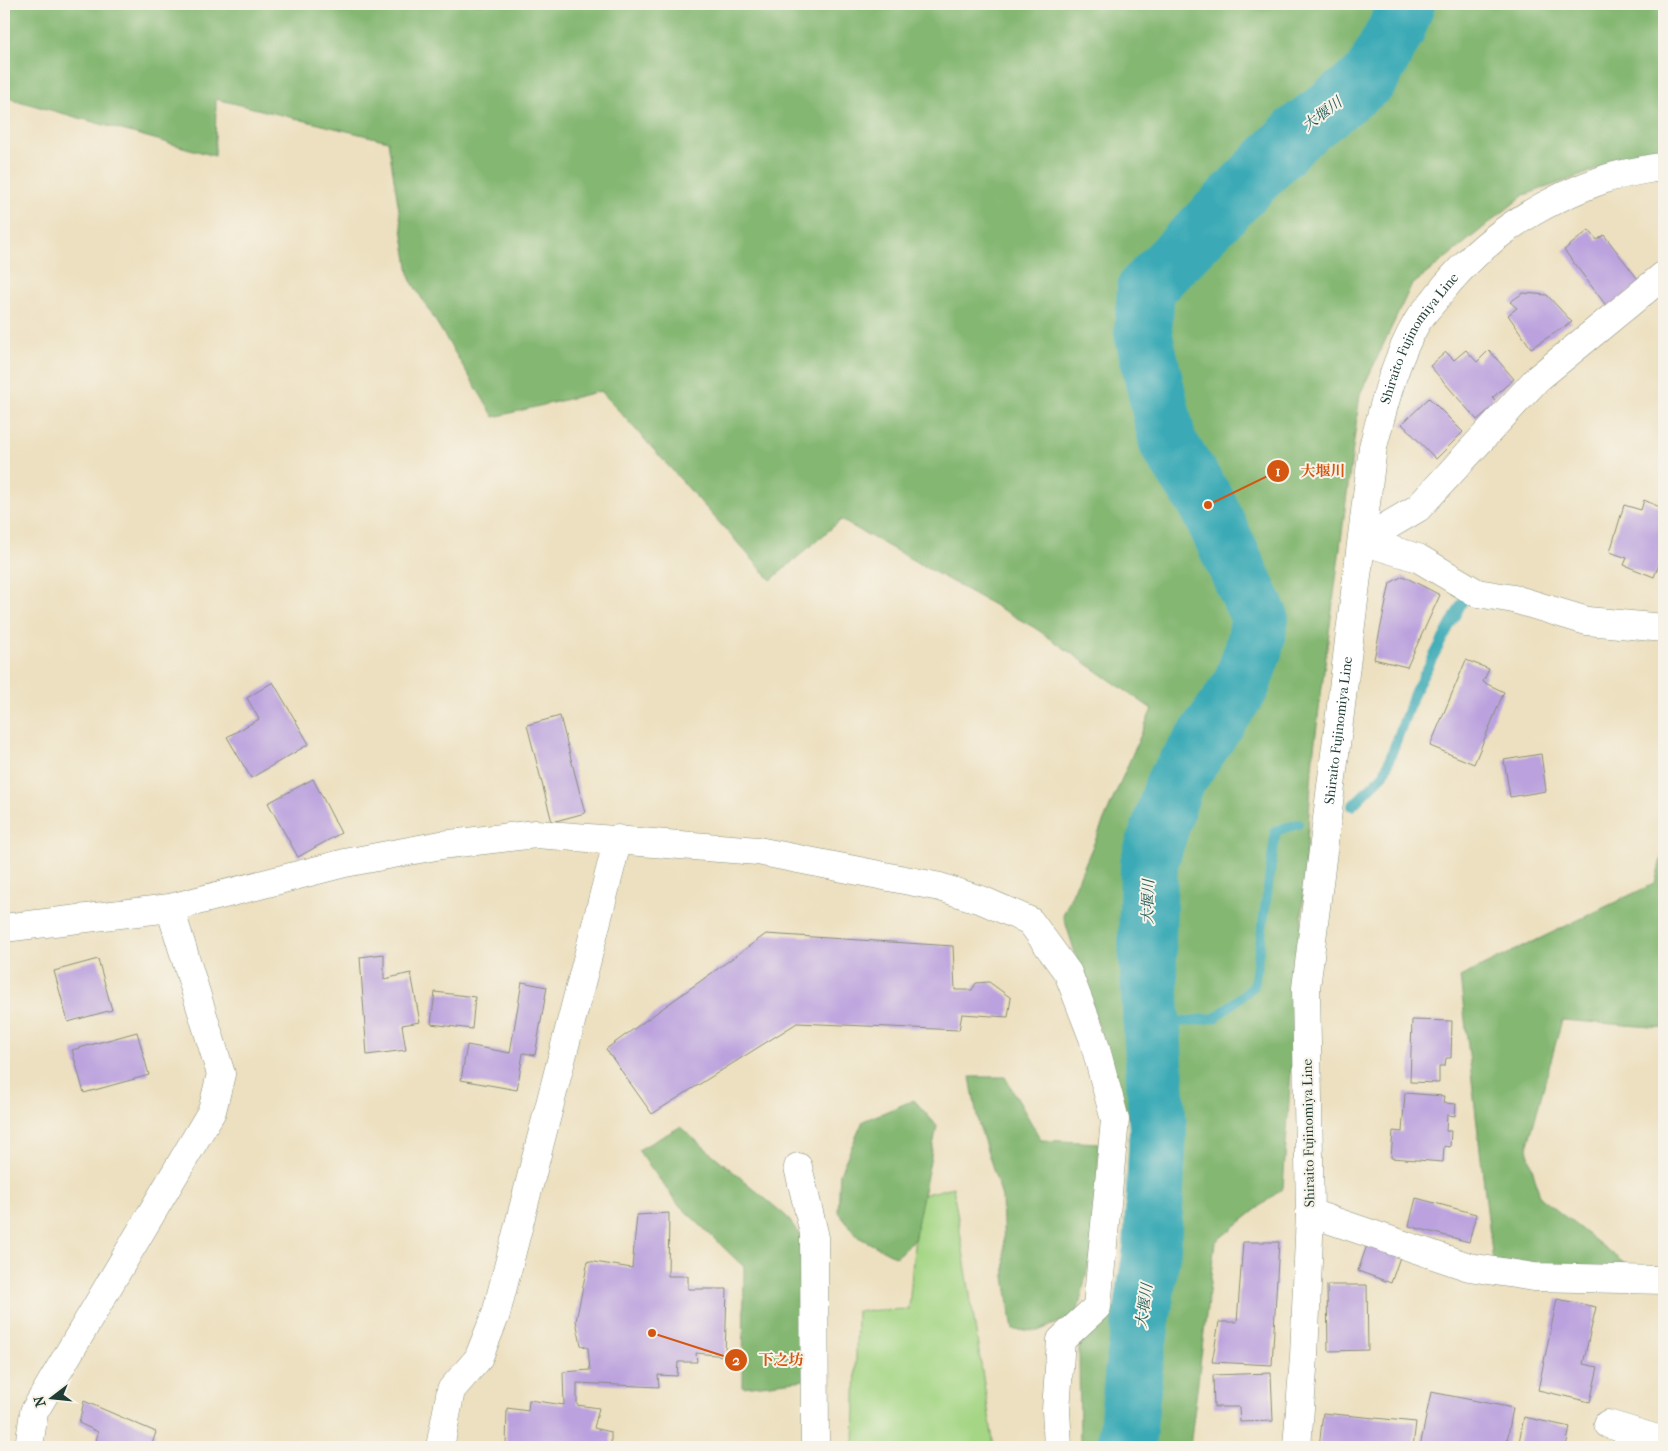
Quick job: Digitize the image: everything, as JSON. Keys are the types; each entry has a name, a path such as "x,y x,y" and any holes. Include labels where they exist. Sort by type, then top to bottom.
{"street":[{"name":"Shiraito Fujinomiya Line","path":"1297,1447 1304,1357 1310,1213 1306,988 1373,447 1389,383 1418,322 1457,271 1488,241 1562,196 1606,179 1664,166"},
{"path":"1362,541 1418,508 1537,378 1664,275"},
{"path":"1362,541 1418,558 1478,592 1514,599 1587,621 1662,622"},
{"path":"4,928 170,908 345,863 441,845 536,834 758,851 940,887 984,901 1030,921 1068,973 1092,1038 1115,1120 1097,1307 1061,1340 1056,1410 1058,1447"},
{"path":"440,1447 451,1390 478,1359 496,1314 618,839"},
{"path":"29,1447 34,1412 212,1111 221,1074 170,908"},
{"path":"798,1167 814,1233 815,1447"},
{"path":"1310,1213 1469,1267 1534,1277 1664,1280"},
{"path":"1608,1424 1664,1440"}],"green space":[{"path":"4,4 1664,4 1664,150 1655,147 1524,195 1411,286 1360,394 1313,756 1283,1188 1215,1242 1190,1447 1080,1447 1079,1345 1125,1297 1132,1131 1063,915 1152,709 1035,628 841,520 771,580 601,391 494,417 410,279 388,141 216,99 215,156 4,97"},
{"path":"1664,847 1664,1028 1562,1020 1527,1148 1540,1197 1644,1279 1493,1262 1460,977 1655,883"},
{"path":"970,1077 1005,1077 1041,1140 1099,1143 1095,1237 1077,1315 1038,1331 1013,1330 1005,1277 1002,1197 978,1122"},
{"path":"914,1100 937,1126 914,1240 896,1257 858,1237 838,1212 840,1173 863,1121"},
{"path":"680,1127 786,1216 814,1253 805,1380 743,1387 744,1267 677,1203 638,1150"},
{"path":"953,1187 994,1447 854,1447 857,1311 909,1309 918,1196"}],"building":[{"path":"1589,230 1597,240 1604,235 1641,283 1608,308 1564,250"},
{"path":"1523,293 1547,295 1572,322 1531,348 1508,315 1517,308 1510,302"},
{"path":"1466,350 1477,362 1489,350 1514,379 1492,398 1497,403 1477,420 1430,366 1446,352 1454,360"},
{"path":"1429,398 1463,432 1436,459 1402,424"},
{"path":"1644,500 1664,509 1664,551 1654,577 1624,565 1627,558 1610,552 1624,505 1641,510"},
{"path":"1403,576 1440,595 1407,667 1374,659 1390,583"},
{"path":"1466,660 1489,669 1483,682 1504,692 1474,764 1430,746"},
{"path":"273,682 309,744 251,778 227,737 259,719 247,698"},
{"path":"560,716 585,813 552,822 527,725"},
{"path":"1541,754 1546,791 1510,797 1504,760"},
{"path":"313,779 341,833 298,857 268,803"},
{"path":"766,934 953,946 955,990 972,990 976,983 989,982 1011,998 1008,1017 962,1014 959,1030 797,1023 652,1114 606,1049"},
{"path":"384,954 384,979 411,973 420,1022 402,1025 406,1050 367,1055 360,957"},
{"path":"98,959 112,1010 68,1022 54,971"},
{"path":"522,982 547,987 535,1055 523,1053 517,1090 461,1080 467,1045 510,1053"},
{"path":"435,992 475,997 472,1029 431,1024"},
{"path":"1412,1020 1452,1021 1451,1058 1446,1058 1445,1066 1439,1066 1439,1083 1410,1082"},
{"path":"137,1032 149,1075 84,1093 72,1050"},
{"path":"1405,1093 1444,1096 1443,1103 1456,1104 1455,1116 1447,1115 1446,1131 1451,1131 1450,1147 1444,1146 1443,1162 1391,1158 1393,1131 1402,1132"},
{"path":"1416,1198 1476,1214 1469,1242 1409,1226"},
{"path":"669,1213 668,1276 688,1276 688,1289 727,1289 725,1356 696,1353 697,1362 678,1362 677,1376 658,1375 659,1387 577,1383 577,1405 599,1408 594,1428 611,1432 611,1447 506,1447 507,1408 528,1411 529,1400 564,1405 563,1372 590,1370 588,1348 581,1345 576,1321 588,1261 632,1268 637,1215"},
{"path":"1243,1242 1279,1242 1272,1365 1212,1362 1219,1322 1237,1322"},
{"path":"1367,1245 1400,1257 1391,1283 1358,1271"},
{"path":"1327,1285 1367,1285 1368,1350 1328,1351"},
{"path":"1557,1299 1596,1307 1583,1364 1598,1367 1590,1402 1538,1390"},
{"path":"1271,1373 1273,1421 1240,1422 1239,1407 1214,1407 1213,1375"},
{"path":"1431,1392 1513,1408 1506,1447 1420,1447"},
{"path":"84,1401 156,1432 151,1447 95,1447 98,1432 79,1423"},
{"path":"1323,1413 1416,1422 1413,1447 1319,1447"},
{"path":"1524,1417 1570,1427 1566,1447 1518,1447"}],"waterway":[{"name":"大堰川","path":"1126,1447 1134,1368 1152,1249 1158,1131 1147,942 1149,863 1174,784 1241,686 1254,648 1260,618 1208,505 1168,443 1143,332 1146,288 1298,133 1371,77 1396,30 1406,4"},
{"path":"1352,806 1384,774 1415,691 1463,601"},
{"path":"1153,1025 1215,1018 1254,986 1276,831 1298,824"}],"place":[{"name":"大堰川","path":"1208,505"},
{"name":"下之坊","path":"652,1333"}]}
